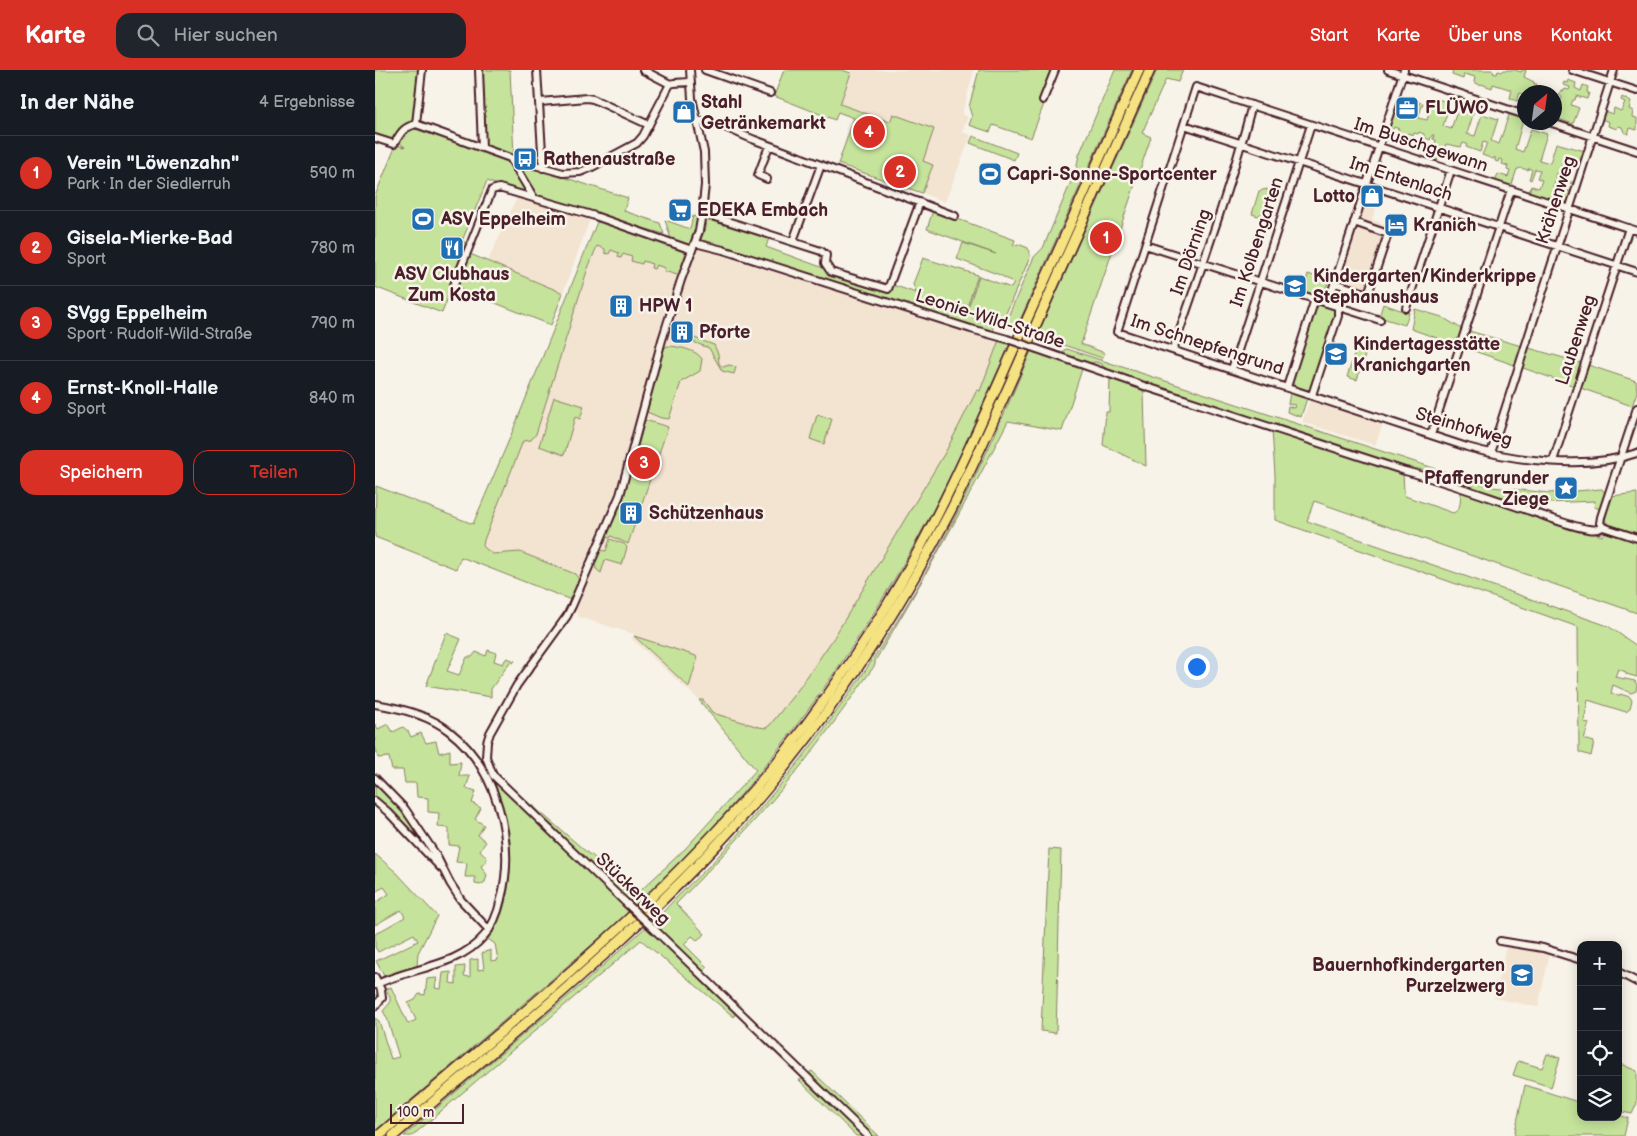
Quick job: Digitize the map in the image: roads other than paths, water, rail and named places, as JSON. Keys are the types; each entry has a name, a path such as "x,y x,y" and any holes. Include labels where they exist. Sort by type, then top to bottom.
{"highway":[{"path":"378,1136 581,963 653,897 695,855 751,793 828,695 899,584 951,488 1139,70"},
{"path":"393,1136 612,948 670,894 704,860 769,786 835,700 903,597 952,507 1006,392 1150,70"}],"street":[{"path":"416,124 422,70"},
{"path":"479,70 482,148"},
{"path":"537,70 543,168"},
{"path":"643,70 670,84"},
{"name":"Stückerweg","path":"690,70 692,98 705,152 702,213 695,243 662,340 622,490 572,606 517,685 490,733 486,748 488,766 493,775 510,793 868,1136"},
{"path":"705,70 770,93"},
{"path":"1043,100 1055,70"},
{"path":"1388,70 1403,72 1427,83 1517,111"},
{"path":"1572,70 1637,91"},
{"name":"Krähenweg","path":"1491,453 1613,70"},
{"path":"1328,304 1403,72"},
{"path":"375,138 394,144 401,132 407,127 416,124 510,158 563,173 573,173 585,170 637,143 643,136 670,84 674,82 690,82"},
{"name":"Im Buschgewann","path":"1184,125 1196,87 1637,230"},
{"path":"540,102 593,99 649,125"},
{"name":"Im Dörning","path":"1173,350 1242,144 1252,105"},
{"path":"697,121 704,120 955,216"},
{"name":"Im Kolbengarten","path":"1232,369 1311,124"},
{"path":"1184,125 1145,245 1380,320"},
{"name":"Im Entenlach","path":"1184,125 1637,272"},
{"path":"1562,126 1637,151"},
{"path":"767,179 758,176 769,146"},
{"path":"510,158 534,198"},
{"path":"793,241 821,165"},
{"path":"1406,308 1451,170"},
{"path":"455,285 492,190 499,188 595,216 692,250"},
{"path":"1431,435 1511,190"},
{"path":"702,213 821,250 826,255 825,263 831,272 888,289 920,202"},
{"path":"1335,283 1368,294 1388,234 1354,222"},
{"name":"Laubenweg","path":"1553,461 1629,228"},
{"name":"Leonie-Wild-Straße","path":"695,243 723,250 1007,339 1147,387 1405,471 1437,479 1572,525 1593,530 1603,527 1637,538"},
{"name":"Im Schnepfengrund","path":"1145,245 1117,332 1287,387"},
{"path":"1287,387 1315,299"},
{"path":"1312,395 1338,316 1338,307"},
{"name":"Steinhofweg","path":"1287,387 1491,453 1525,459 1553,461 1621,458 1637,453"},
{"path":"1603,527 1600,523 1601,517 1637,408"},
{"path":"375,704 423,716 448,730 463,742 475,756 494,794 503,822 507,853 504,889 495,919 489,930 476,945 454,958 376,982 382,998 375,1006"},
{"path":"375,778 405,809 436,855 461,900 489,930"},
{"path":"375,801 442,868"},
{"path":"1499,941 1543,948 1577,959"},
{"path":"1622,974 1637,982"}],"place":[{"name":"FLÜWO","path":"1407,108"},
{"name":"Stahl Getränkemarkt","path":"684,112"},
{"name":"Ernst-Knoll-Halle","path":"869,132"},
{"name":"Rathenaustraße","path":"525,159"},
{"name":"Gisela-Mierke-Bad","path":"900,172"},
{"name":"Capri-Sonne-Sportcenter","path":"990,174"},
{"name":"Lotto","path":"1372,196"},
{"name":"EDEKA Embach","path":"680,210"},
{"name":"ASV Eppelheim","path":"423,219"},
{"name":"Kranich","path":"1396,225"},
{"name":"Verein \"Löwenzahn\"","path":"1106,238"},
{"name":"ASV Clubhaus Zum Kosta","path":"452,248"},
{"name":"Kindergarten/Kinderkrippe Stephanushaus","path":"1295,286"},
{"name":"HPW 1","path":"621,306"},
{"name":"Pforte","path":"682,332"},
{"name":"Kindertagesstätte Kranichgarten","path":"1336,354"},
{"name":"SVgg Eppelheim","path":"644,463"},
{"name":"Pfaffengrunder Ziege","path":"1566,488"},
{"name":"Schützenhaus","path":"631,513"},
{"name":"Bauernhofkindergarten Purzelzwerg","path":"1522,975"}]}
